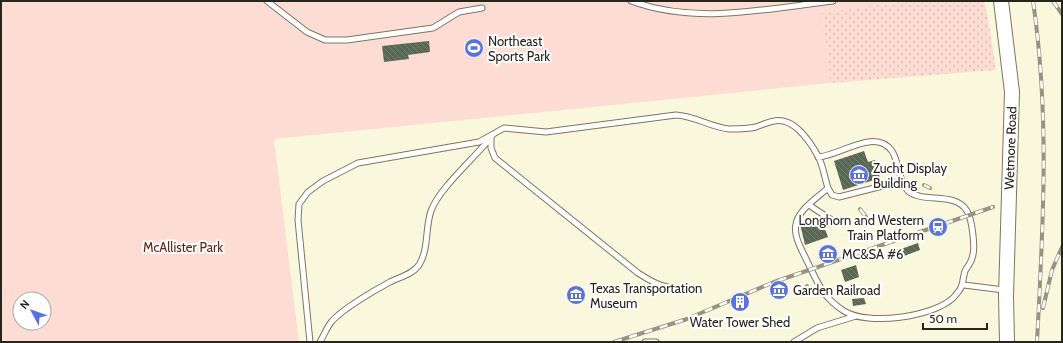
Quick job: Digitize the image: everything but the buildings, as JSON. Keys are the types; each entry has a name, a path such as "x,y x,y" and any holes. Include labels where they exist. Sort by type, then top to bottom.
{"main road":[{"name":"Wetmore Road","path":"1001,1 1012,92 1006,293 1007,342"},
{"name":"Wetmore Road","path":"998,342 1006,293"}],"lane":[{"path":"267,1 307,32 325,40 347,40 433,28 459,12 482,8"},
{"path":"631,1 644,6 680,13 717,15 832,1"},
{"path":"310,342 298,220 299,204 308,192 323,181 358,163 405,154 464,146 479,142 504,128 546,132 676,115 690,116 712,125 728,129 751,128 773,121 783,120 792,123 818,157 828,188 832,195 839,197 902,181"},
{"path":"492,136 491,148 495,158 638,273 658,286 670,289 695,288"},
{"path":"320,342 328,326 337,317 383,285 409,273 419,265 424,250 431,211 436,201 443,191 492,136"},
{"path":"818,157 829,156 865,142 876,141 882,143 892,151 902,181 909,192 960,203 967,211 974,248 972,258 965,272 964,285 952,299 929,310 887,319 872,319 856,316 845,311 823,293 816,282 796,223 809,205 828,188"},
{"path":"809,205 833,221 824,226"},
{"path":"964,285 1006,293"},
{"path":"794,342 817,328 856,316"},
{"path":"645,342 656,342"}],"green space":[{"name":"McAllister Park","path":"1,1 908,1 822,12 830,83 274,139 299,342 1,342"},
{"path":"908,1 984,1 996,70 830,83 822,12"}],"railway":[{"path":"1033,1 1042,87 1044,172 1037,342"},
{"path":"1053,1 1062,14"},
{"path":"924,185 930,188"},
{"path":"614,342 687,319 774,282 993,207"},
{"path":"860,209 866,217"},
{"path":"1043,308 1052,270 1062,247"},
{"path":"807,286 809,291"}],"place":[{"name":"Northeast Sports Park","path":"474,48"},
{"name":"Zucht Display Building","path":"859,175"},
{"name":"Longhorn and Western Train Platform","path":"938,227"},
{"name":"MC&SA #6","path":"828,254"},
{"name":"Garden Railroad","path":"779,290"},
{"name":"Texas Transportation Museum","path":"576,295"},
{"name":"Water Tower Shed","path":"740,302"}]}
